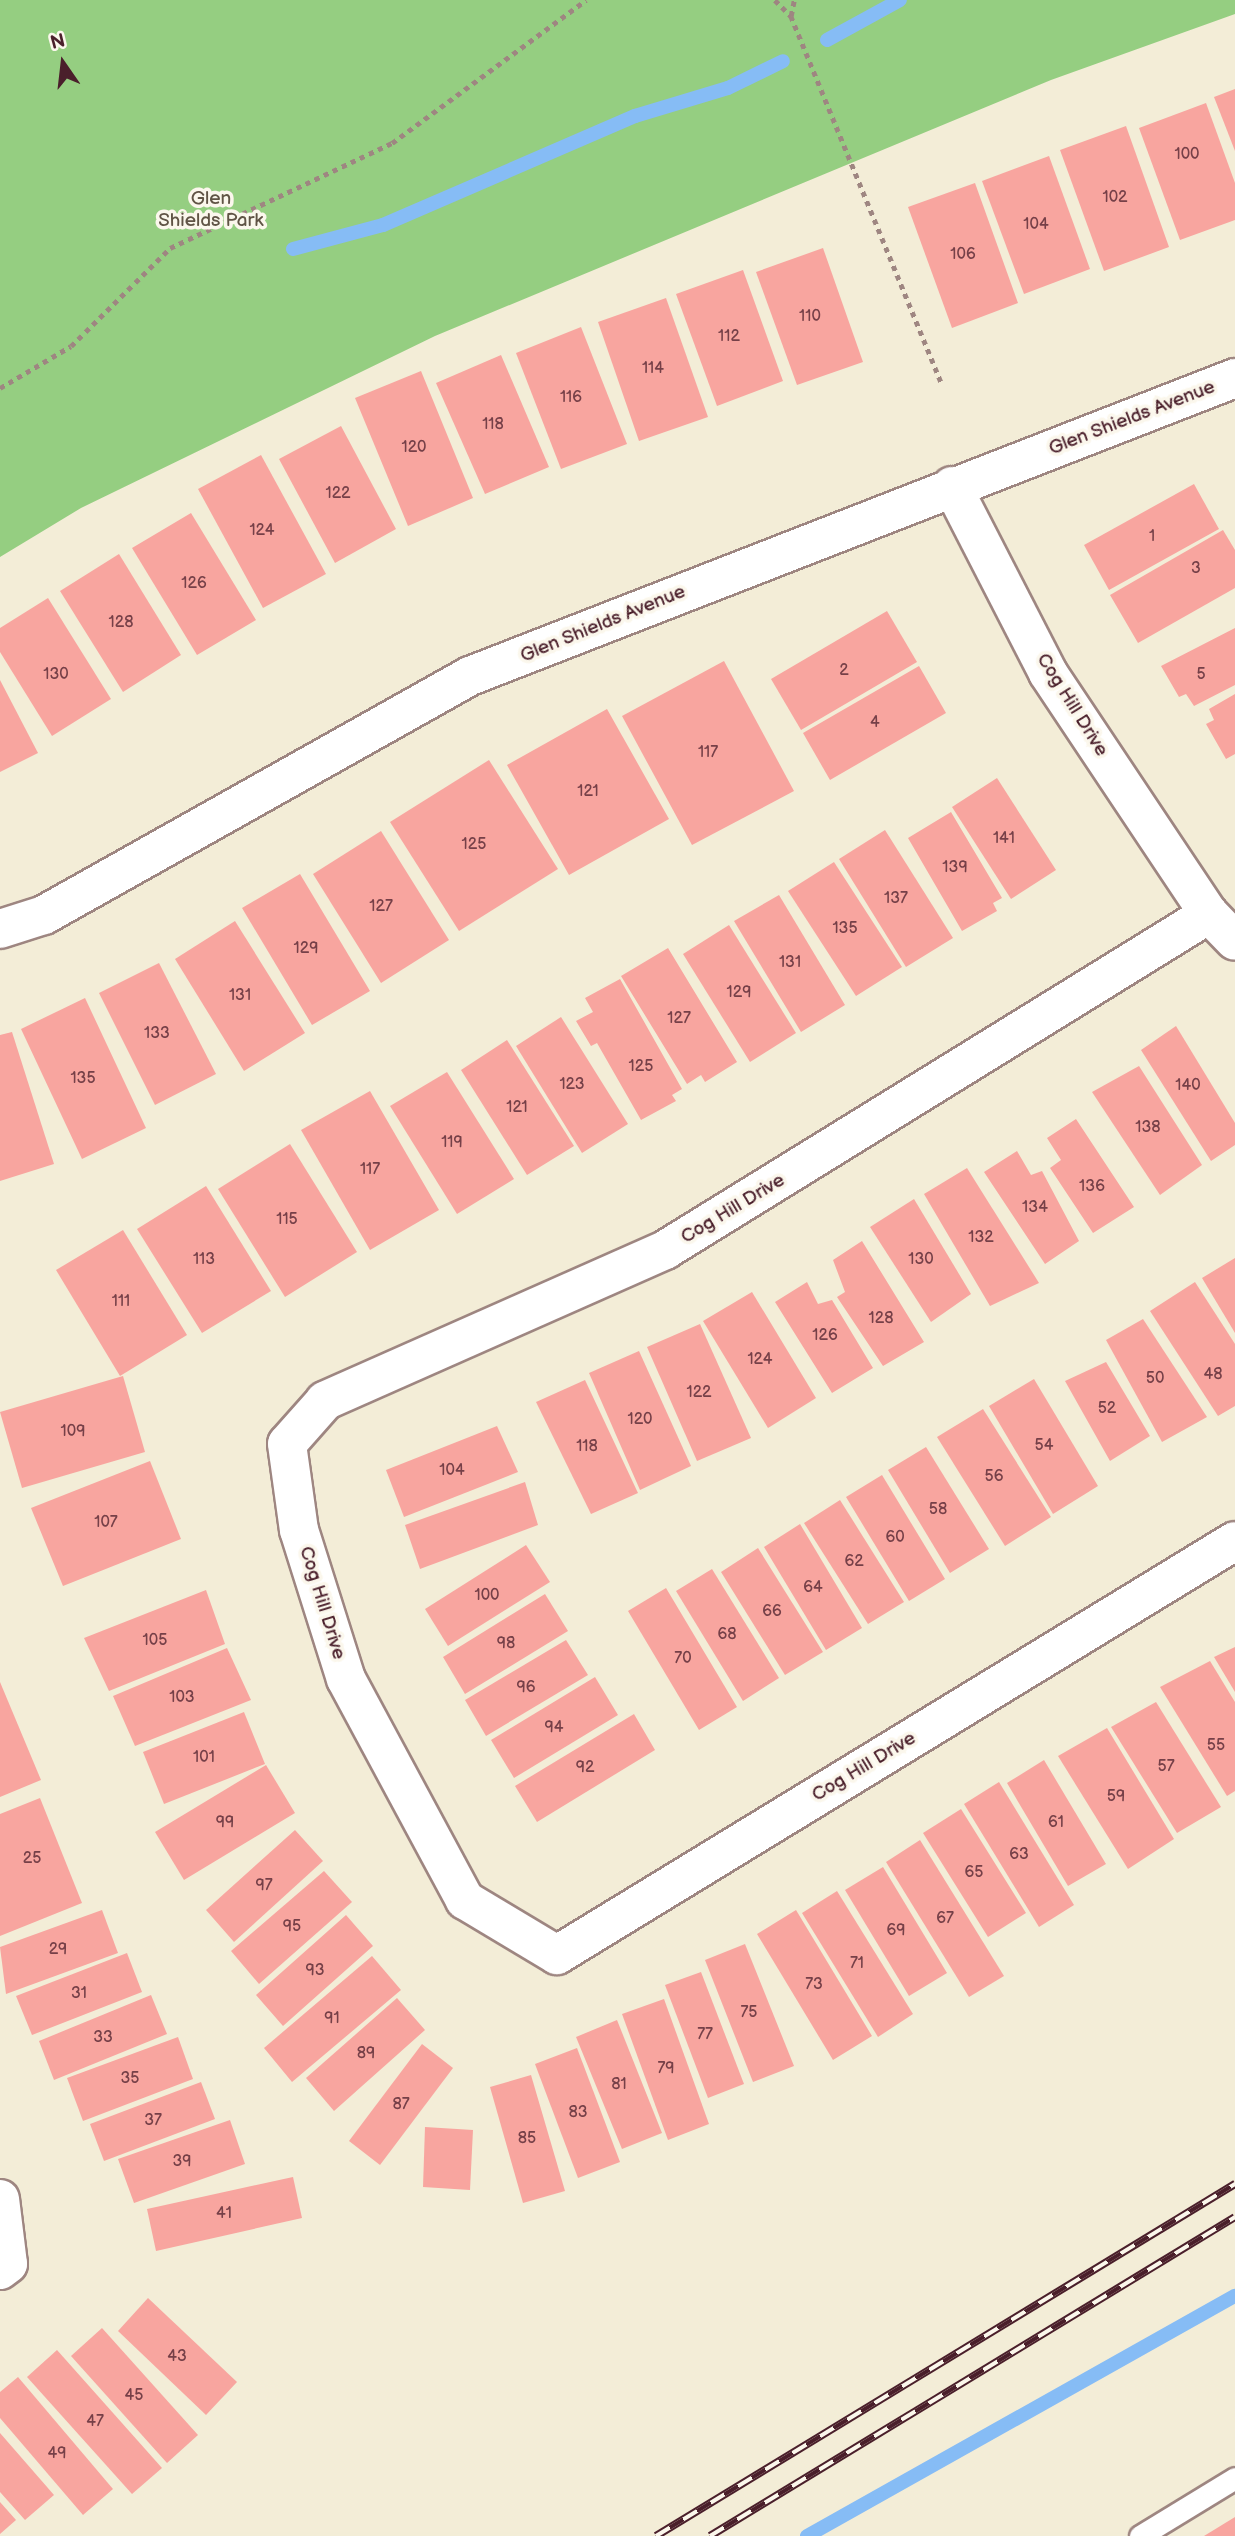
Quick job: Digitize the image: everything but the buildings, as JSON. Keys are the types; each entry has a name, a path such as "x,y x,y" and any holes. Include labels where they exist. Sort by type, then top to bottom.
{"street":[{"name":"Glen Shields Avenue","path":"0,929 44,915 471,677 952,486 1235,378"},
{"name":"Cog Hill Drive","path":"952,486 1048,673 1209,914 1235,942"},
{"name":"Cog Hill Drive","path":"1209,914 665,1250 325,1401 287,1444 299,1530 353,1692 465,1899 558,1955 1235,1541"},
{"path":"0,2199 8,2264 0,2270"}],"lane":[{"path":"1140,2536 1235,2478"}],"path":[{"path":"0,388 71,346 170,248 392,143 586,0"},
{"path":"775,0 791,16 942,384"},
{"path":"791,16 794,0"}],"green space":[{"name":"Glen Shields Park","path":"0,0 1235,0 1235,14 1051,80 435,336 81,508 0,557"}],"waterway":[{"path":"827,40 900,0"},
{"path":"293,249 383,225 635,116 728,88 783,61"},
{"path":"807,2536 1235,2296"}],"railway":[{"path":"656,2536 1235,2184"},
{"path":"710,2536 1235,2217"}]}
